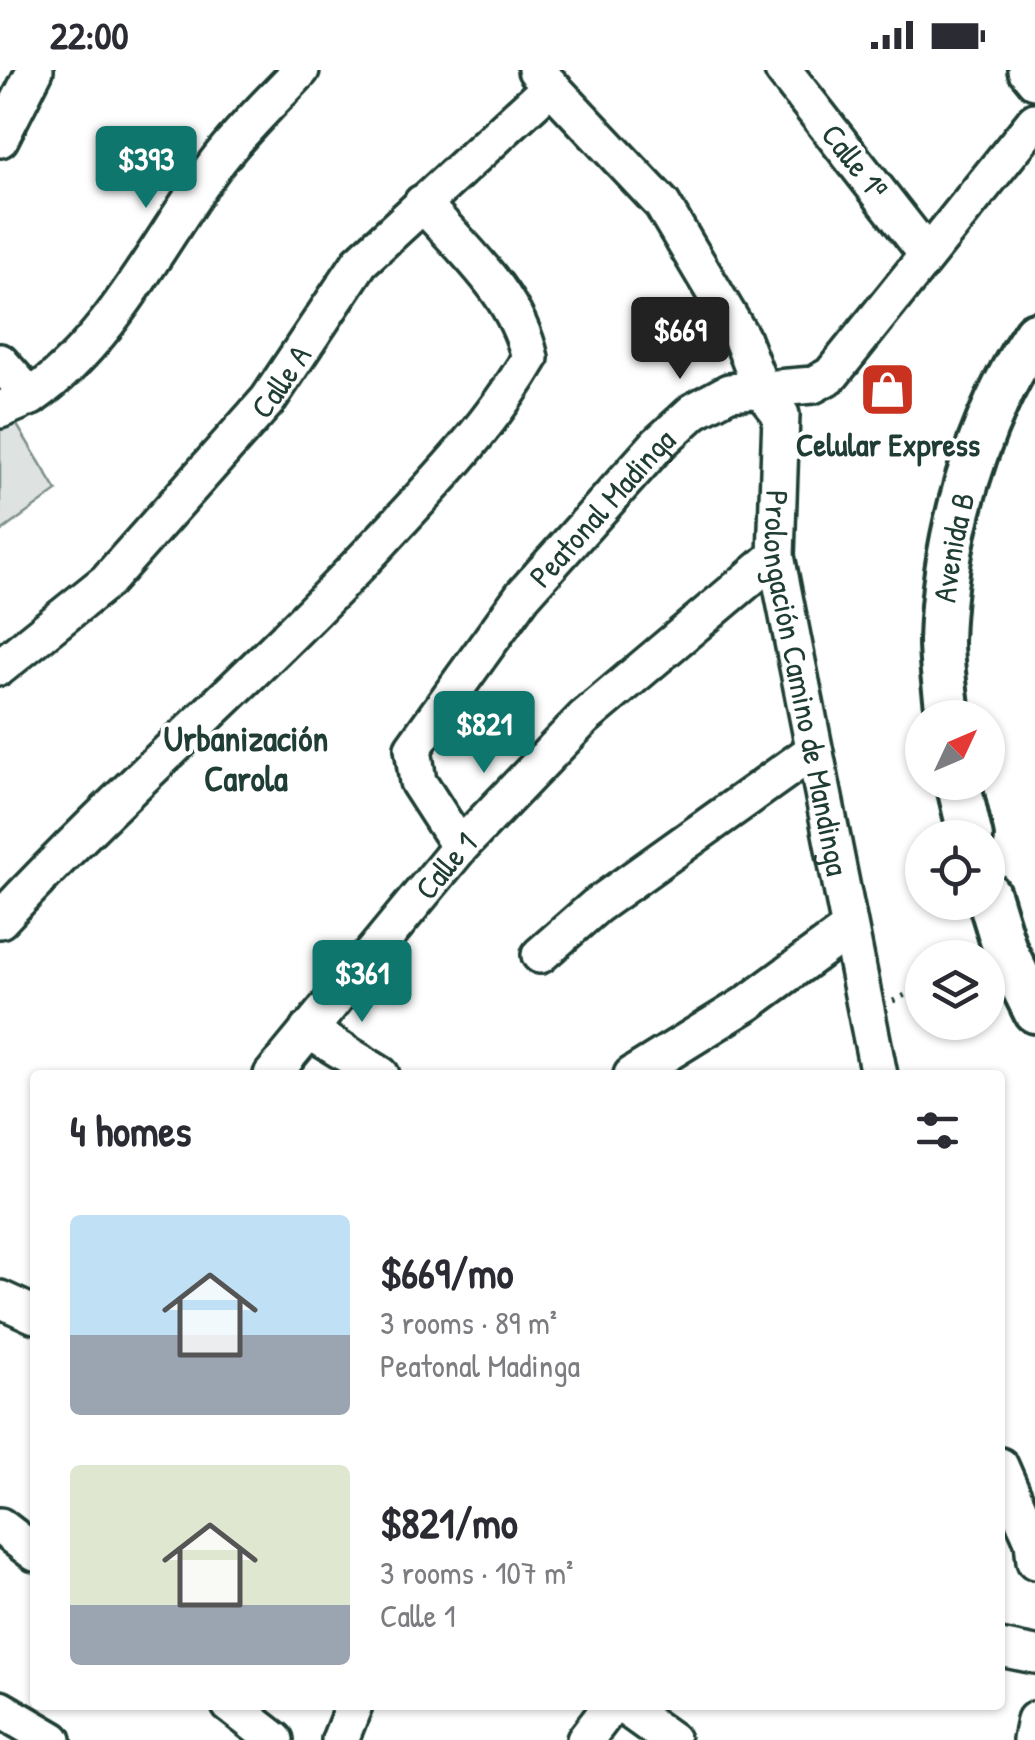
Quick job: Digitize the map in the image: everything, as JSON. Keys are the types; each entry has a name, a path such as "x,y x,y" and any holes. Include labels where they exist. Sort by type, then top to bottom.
{"main road":[{"name":"Avenida B","path":"946,700 941,642 953,531 988,422 1035,334"},
{"path":"999,920 1031,997"}],"street":[{"path":"0,139 35,70"},
{"path":"0,362 16,404 82,351 155,258 218,161 301,70"},
{"name":"Calle 1ª","path":"783,70 926,253"},
{"path":"1026,70 1035,81"},
{"name":"Calle A","path":"0,667 107,580 268,400 360,262 543,78"},
{"name":"Prolongación Camino de Mandinga","path":"543,78 662,204 742,337 761,389 781,415 776,556 878,1070"},
{"name":"Peatonal Madinga","path":"460,848 418,782 414,748 523,595 658,444 694,411 729,392 814,385 830,375 1035,122"},
{"path":"0,920 74,839 304,624 440,477 515,384 530,358 523,326 499,290 422,203"},
{"name":"Calle 1","path":"276,1070 460,848 584,718 776,556"},
{"path":"540,955 596,906 813,750"},
{"path":"640,1070 748,1003 849,929"},
{"path":"308,1030 373,1070"},
{"path":"1005,1477 1033,1541 1035,1561"},
{"path":"0,1526 30,1550"},
{"path":"1005,1649 1035,1656"},
{"path":"0,1710 52,1740"},
{"path":"237,1710 276,1740"},
{"path":"340,1740 352,1710"},
{"path":"585,1740 608,1710"},
{"path":"629,1710 671,1740"},
{"path":"1031,1740 1035,1720"}],"shaded area":[{"path":"14,420 57,491 0,532 0,422"}],"place":[{"name":"Celular Express","path":"888,390"}],"district":[{"name":"Urbanización Carola","path":"246,758"}]}
